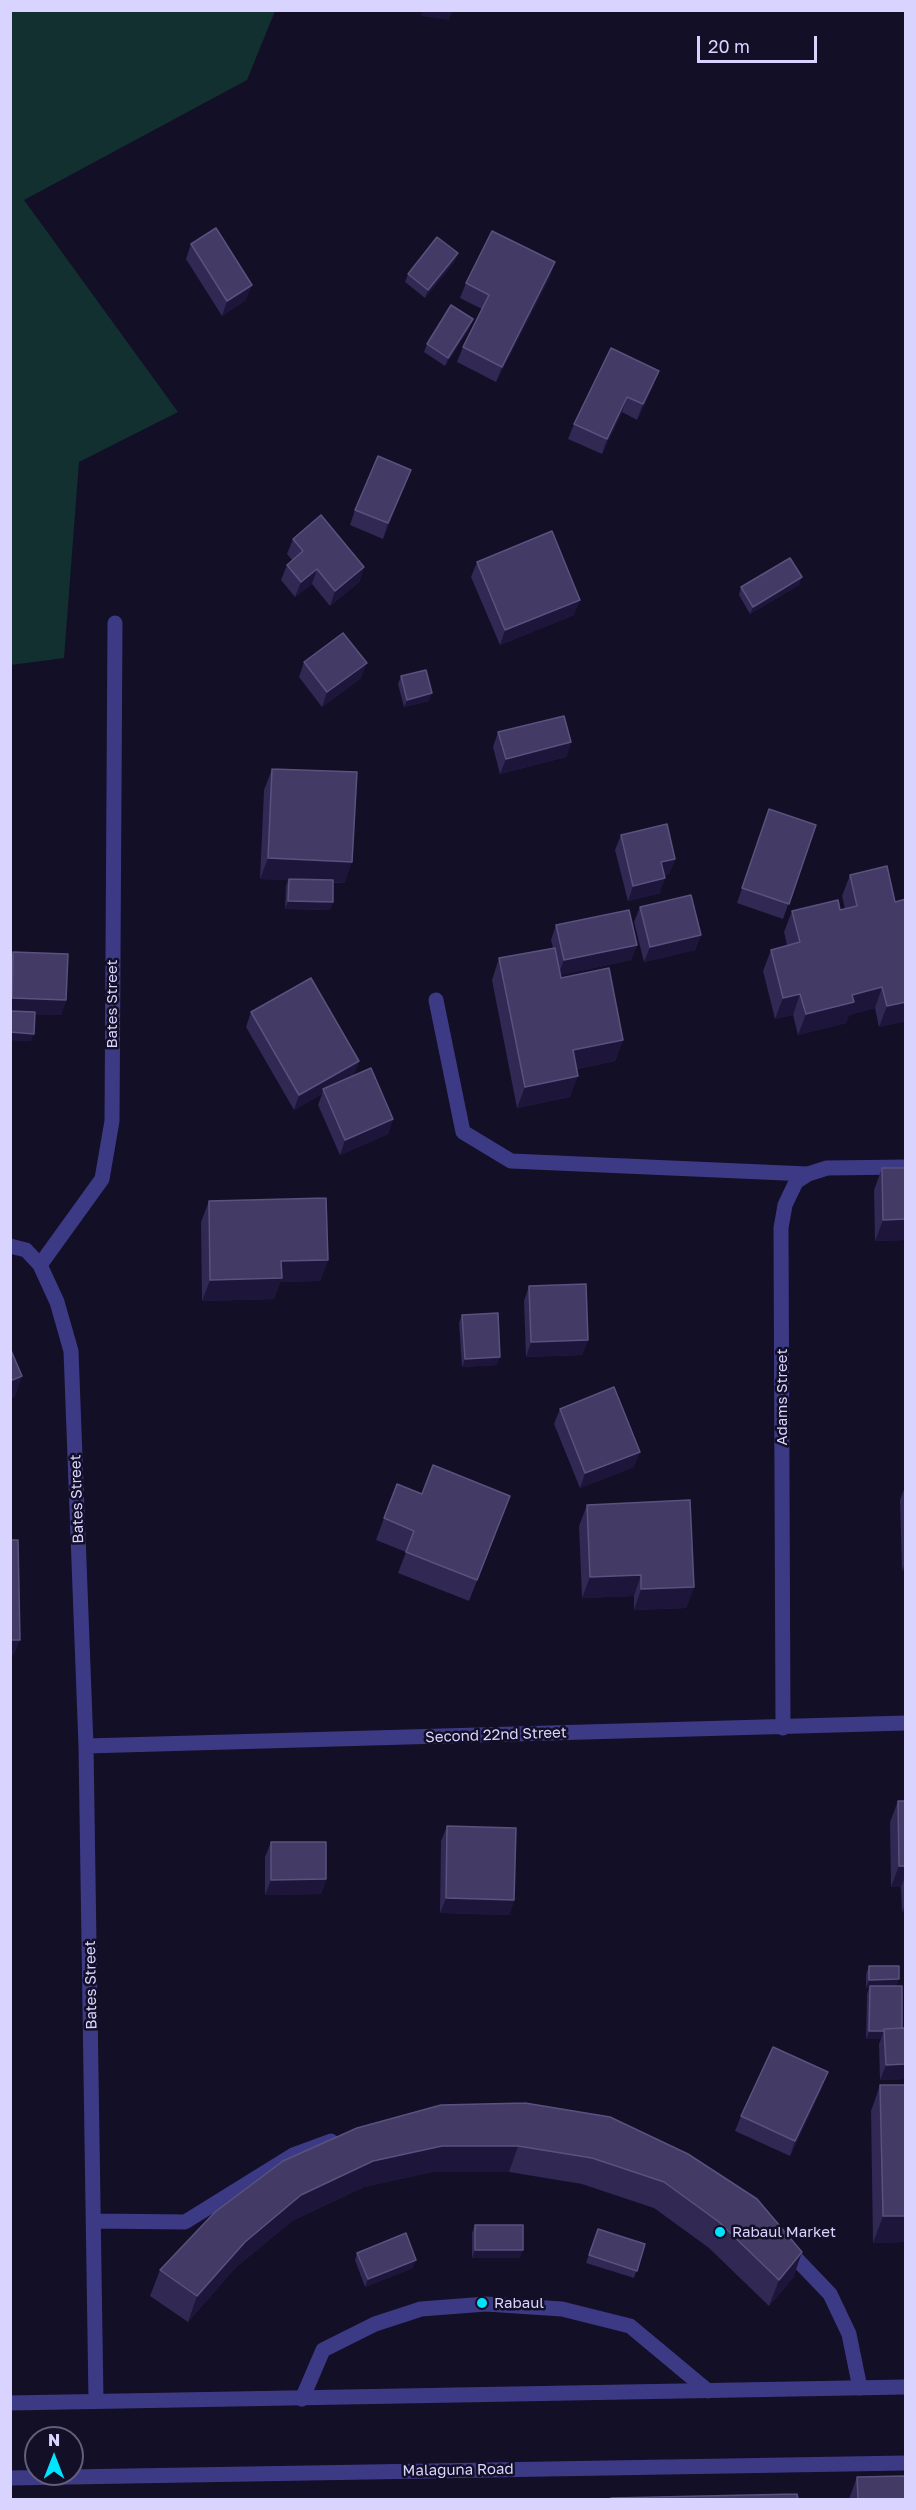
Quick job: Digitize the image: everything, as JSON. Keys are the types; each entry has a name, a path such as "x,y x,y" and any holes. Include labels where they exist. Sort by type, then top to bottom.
{"street":[{"name":"Bates Street","path":"96,2402 86,1746 72,1351 57,1302 40,1266 102,1179 112,1120 115,623"},
{"path":"436,1000 463,1132 511,1161 808,1174 827,1168 906,1167"},
{"name":"Adams Street","path":"783,1728 781,1228 790,1190 796,1182 808,1174"},
{"path":"10,1246 26,1250 40,1266"},
{"name":"Second 22nd Street","path":"86,1746 906,1724"},
{"path":"95,2221 185,2222 292,2155 346,2135"},
{"path":"775,2237 830,2294 849,2334 860,2388"},
{"path":"302,2399 322,2350 375,2324 421,2309 486,2304 562,2309 630,2326 708,2391"},
{"path":"10,2403 906,2386"},
{"name":"Malaguna Road","path":"10,2478 906,2463"}],"green space":[{"path":"10,11 275,11 247,80 24,200 178,412 79,462 64,658 11,665"}],"building":[{"path":"216,228 252,285 227,301 191,244"},
{"path":"492,231 555,262 502,367 463,347 489,295 466,283"},
{"path":"437,237 458,253 428,290 408,274"},
{"path":"451,305 473,319 448,358 427,344"},
{"path":"611,348 659,371 643,404 627,397 607,439 574,424"},
{"path":"378,456 411,470 388,523 355,510"},
{"path":"321,515 364,567 335,591 317,569 301,582 287,565 303,551 293,539"},
{"path":"552,531 580,600 505,630 477,562"},
{"path":"790,558 802,577 753,607 741,587"},
{"path":"343,633 367,663 327,692 304,662"},
{"path":"426,670 432,693 407,700 401,676"},
{"path":"564,716 571,742 506,759 498,732"},
{"path":"272,769 357,772 352,862 268,858"},
{"path":"769,809 816,825 789,904 742,888"},
{"path":"667,824 675,859 661,862 665,878 633,886 621,835"},
{"path":"887,866 895,902 906,899 906,1002 887,1006 882,987 852,995 854,1002 806,1014 800,994 783,998 771,950 800,942 792,911 838,900 840,910 857,906 850,875"},
{"path":"289,879 333,880 333,902 288,901"},
{"path":"691,895 701,935 650,947 640,907"},
{"path":"629,910 637,945 564,960 556,925"},
{"path":"555,948 561,978 609,968 623,1040 573,1050 578,1076 525,1087 499,958"},
{"path":"13,952 68,954 66,1000 12,998"},
{"path":"311,978 359,1061 299,1095 251,1012"},
{"path":"10,1011 35,1012 34,1034 10,1032"},
{"path":"371,1068 393,1119 345,1140 323,1089"},
{"path":"882,1168 906,1168 906,1219 883,1220"},
{"path":"326,1198 328,1260 281,1261 282,1278 210,1280 209,1201"},
{"path":"586,1284 588,1340 531,1342 529,1286"},
{"path":"498,1313 500,1357 465,1359 462,1315"},
{"path":"10,1348 22,1376 10,1381"},
{"path":"614,1387 640,1452 585,1473 560,1409"},
{"path":"433,1465 510,1496 477,1580 406,1552 414,1531 384,1518 397,1484 422,1494"},
{"path":"690,1500 694,1587 641,1589 641,1575 590,1577 587,1505"},
{"path":"10,1540 18,1540 20,1640 10,1640"},
{"path":"898,1801 906,1801 906,1866 899,1866"},
{"path":"447,1826 516,1828 514,1900 446,1898"},
{"path":"271,1842 326,1842 326,1879 271,1880"},
{"path":"869,1966 899,1966 899,1979 869,1980"},
{"path":"870,1986 902,1986 902,2028 869,2031"},
{"path":"906,2028 906,2064 886,2065 884,2029"},
{"path":"773,2047 828,2072 795,2141 741,2116"},
{"path":"880,2085 906,2085 906,2216 883,2216"},
{"path":"525,2103 610,2117 688,2154 757,2199 802,2252 779,2280 719,2222 664,2182 592,2158 518,2146 442,2146 373,2161 301,2195 245,2242 197,2296 160,2270 215,2212 283,2161 357,2128 441,2105"},
{"path":"475,2225 523,2225 523,2250 475,2250"},
{"path":"598,2229 645,2244 637,2271 589,2255"},
{"path":"406,2233 416,2260 368,2279 357,2253"},
{"path":"906,2476 906,2499 858,2499 857,2477"},
{"path":"797,2494 798,2499 611,2499 611,2498"}],"place":[{"name":"Rabaul Market","path":"720,2232"},
{"name":"Rabaul","path":"482,2303"}]}
